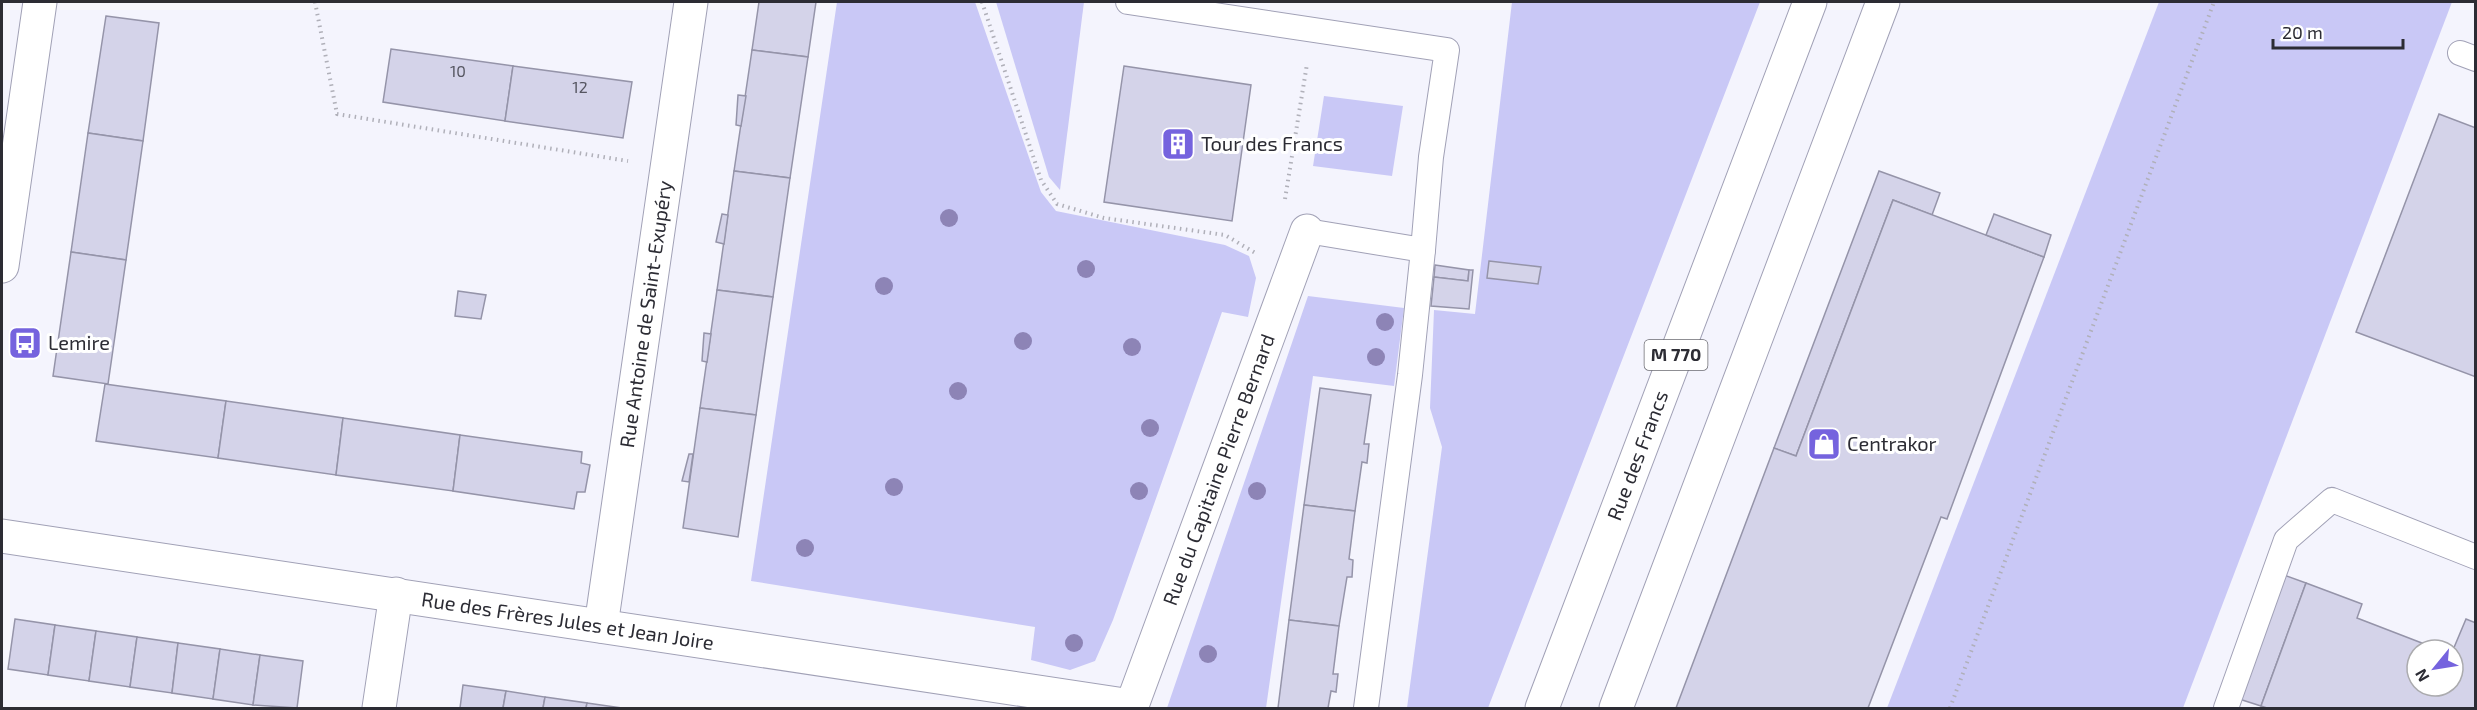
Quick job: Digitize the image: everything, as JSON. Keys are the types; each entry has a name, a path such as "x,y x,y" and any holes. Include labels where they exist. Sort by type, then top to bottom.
{"street":[{"path":"2,267 40,2"},
{"name":"Rue Antoine de Saint-Exupéry","path":"601,626 691,2"},
{"name":"Rue des Francs","path":"1542,708 1810,2"},
{"path":"1616,708 1883,2"},
{"name":"Rue du Capitaine Pierre Bernard","path":"1131,707 1307,231"},
{"name":"Rue des Frères Jules et Jean Joire","path":"2,536 1131,707"},
{"path":"379,708 396,594"}],"lane":[{"path":"1128,2 1447,50 1431,157 1410,375 1366,708"},
{"path":"1307,231 1423,250"},
{"path":"2226,708 2286,540 2332,500 2475,557"}],"path":[{"path":"315,2 337,114 667,167"},
{"path":"982,2 1041,180 1057,204 1104,218 1225,235 1255,251 1270,274 1289,281"},
{"path":"1950,708 2214,2"},
{"path":"1285,202 1312,30"},
{"path":"1255,251 1261,245"}],"shaded area":[{"path":"837,2 975,2 1041,192 1056,211 1225,245 1249,256 1256,278 1248,317 1222,312 1113,620 1095,661 1070,670 1031,660 1035,627 751,581"},
{"path":"996,2 1084,2 1060,190 1049,177"},
{"path":"1512,2 1760,2 1488,708 1407,708 1442,447 1430,408 1434,310 1475,314"},
{"path":"2159,2 2452,2 2183,708 1887,708"},
{"path":"1324,96 1403,106 1392,176 1313,166"},
{"path":"1308,296 1404,308 1394,386 1313,376 1266,708 1167,708"}],"building":[{"path":"759,2 816,2 808,57 752,50"},
{"path":"106,16 159,23 143,141 88,133"},
{"path":"391,49 513,66 505,121 383,102"},
{"path":"752,50 808,57 790,178 734,171"},
{"path":"513,66 632,82 623,138 505,121"},
{"name":"Tour des Francs","path":"1124,66 1251,85 1232,221 1104,202"},
{"path":"738,95 746,96 741,126 736,125"},
{"path":"2439,114 2476,128 2476,377 2356,332"},
{"path":"88,133 143,141 126,260 71,252"},
{"path":"734,171 790,178 773,297 717,290"},
{"path":"1879,171 1940,193 1932,215 1893,200 1796,456 1774,448"},
{"path":"1893,200 2044,257 1947,519 1941,517 1868,708 1676,708 1774,448 1796,456"},
{"path":"722,214 728,215 724,244 716,242"},
{"path":"1994,214 2051,235 2044,257 1986,235"},
{"path":"71,252 126,260 108,384 53,376"},
{"path":"1489,261 1541,267 1538,284 1487,278"},
{"path":"1435,265 1469,270 1468,281 1434,277"},
{"path":"1469,270 1473,270 1469,309 1431,306 1434,277 1468,281"},
{"path":"717,290 773,297 756,415 700,408"},
{"path":"458,291 486,295 481,319 455,316"},
{"path":"704,333 711,334 707,362 702,361"},
{"path":"105,384 226,401 218,458 96,441"},
{"path":"1320,388 1371,395 1364,444 1369,444 1367,463 1362,462 1355,511 1304,505"},
{"path":"226,401 343,418 336,475 218,458"},
{"path":"700,408 756,415 738,537 683,528"},
{"path":"343,418 460,435 453,491 336,475"},
{"path":"460,435 582,452 581,463 590,465 585,492 577,492 574,509 453,491"},
{"path":"689,454 693,454 689,482 682,481"},
{"path":"1304,505 1355,511 1349,559 1353,560 1352,577 1347,577 1339,626 1289,620"},
{"path":"2281,574 2306,583 2261,706 2236,698"},
{"path":"2306,583 2362,604 2357,618 2409,638 2405,638 2405,698 2465,698 2465,638 2458,638 2466,619 2476,623 2476,708 2267,708 2261,706"},
{"path":"15,619 55,625 48,675 8,669"},
{"path":"1289,620 1339,626 1333,674 1338,674 1336,692 1331,691 1328,708 1278,708"},
{"path":"55,625 96,631 89,681 48,675"},
{"path":"96,631 137,637 130,687 89,681"},
{"path":"137,637 178,643 172,693 130,687"},
{"path":"178,643 220,649 213,699 172,693"},
{"path":"220,649 260,655 253,705 213,699"},
{"path":"260,655 303,661 297,708 253,705"},
{"path":"463,685 506,691 503,708 460,708"},
{"path":"506,691 545,697 543,708 503,708"},
{"path":"545,697 587,703 586,708 543,708"},
{"path":"587,703 622,708 586,708"}],"place":[{"name":"Tour des Francs","path":"1178,144"},
{"name":"Lemire","path":"25,343"},
{"name":"Centrakor","path":"1824,444"}]}
